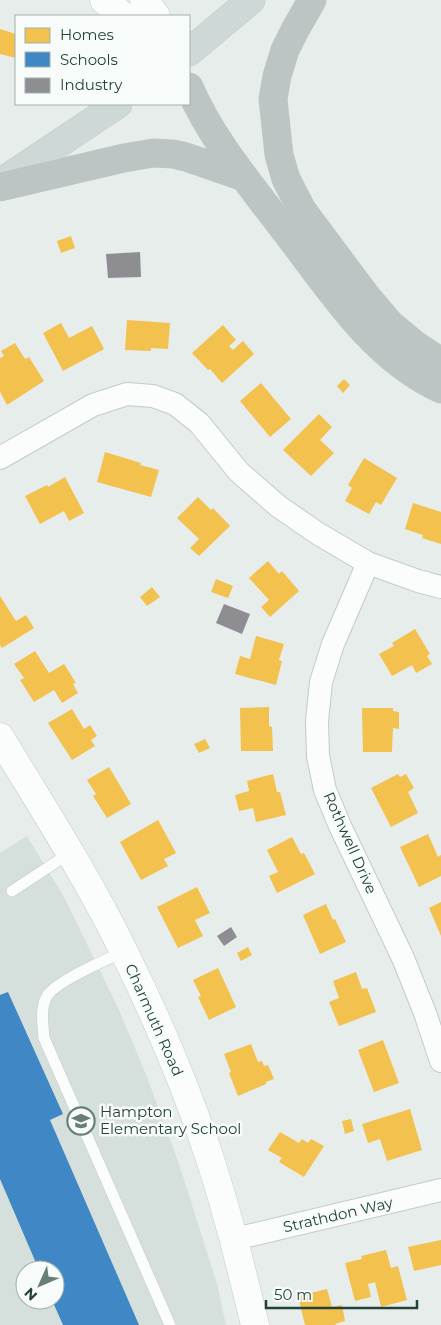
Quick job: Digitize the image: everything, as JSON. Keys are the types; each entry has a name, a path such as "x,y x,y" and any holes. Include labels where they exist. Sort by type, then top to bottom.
{"highway":[{"path":"312,0 286,50 277,76 273,100 279,155 286,179 302,210 367,297 390,324 414,344 441,362"},
{"path":"190,89 210,130 344,308 370,338 396,362 424,382 441,389"},
{"path":"0,187 153,153 180,156 244,177"}],"main road":[{"path":"190,51 251,0"},
{"path":"0,183 117,105"}],"street":[{"path":"104,0 122,15"},
{"path":"144,0 155,15"},
{"path":"0,458 93,405 127,394 153,396 174,404 199,424 239,472 278,506 317,533 368,562 418,581 441,587"},
{"name":"Rothwell Drive","path":"368,562 333,644 321,682 317,720 318,756 325,790 332,808 403,958 425,1013 441,1061"},
{"name":"Charmuth Road","path":"0,737 89,884 124,951 175,1063 208,1153 235,1239 256,1325"},
{"name":"Strathdon Way","path":"235,1239 441,1190"}],"lane":[{"path":"12,891 70,853"},
{"path":"124,951 67,980 47,996 42,1015 44,1038 170,1325"}],"shaded area":[{"name":"Hampton Elementary School","path":"27,836 64,897 119,1010 147,1077 179,1164 217,1284 226,1325 0,1325 0,853"}],"building: Homes":[{"path":"0,29 15,34 15,58 0,54"},
{"path":"71,236 75,248 61,253 57,241"},
{"path":"127,320 170,323 168,349 151,348 151,351 125,350"},
{"path":"61,323 69,338 92,326 104,349 63,371 43,333"},
{"path":"223,325 236,340 229,346 233,350 243,341 254,354 222,383 192,353"},
{"path":"15,343 25,359 29,357 44,381 7,405 0,392 0,358 4,356 1,351"},
{"path":"344,379 350,385 343,393 337,386"},
{"path":"261,383 291,419 270,437 240,401"},
{"path":"319,414 332,427 320,440 334,453 311,476 283,450"},
{"path":"105,452 159,470 151,497 97,482"},
{"path":"364,458 397,478 381,505 376,502 369,514 345,501 352,488 348,485"},
{"path":"65,477 84,513 69,521 64,511 40,524 25,496 47,485 48,487"},
{"path":"198,497 211,510 213,508 230,526 199,556 190,548 199,539 177,518"},
{"path":"413,503 441,512 441,544 422,538 423,535 405,529"},
{"path":"268,561 279,574 282,571 299,591 270,617 261,607 269,600 249,578"},
{"path":"216,579 233,586 228,598 211,592"},
{"path":"152,587 160,597 147,606 140,597"},
{"path":"0,596 16,621 26,615 34,628 2,648 0,645"},
{"path":"415,629 430,654 427,656 432,664 416,673 412,665 392,676 379,654 394,646 392,643"},
{"path":"256,636 284,644 279,660 282,661 276,685 235,674 240,656 250,659"},
{"path":"35,651 49,673 64,664 76,683 73,684 78,693 62,703 54,690 34,702 20,680 24,678 14,664"},
{"path":"269,707 269,726 272,727 273,751 241,751 240,708"},
{"path":"362,708 393,708 393,711 399,712 399,729 393,728 392,752 363,752"},
{"path":"72,709 84,729 90,725 97,736 91,740 95,746 72,760 48,723"},
{"path":"205,739 210,748 199,753 194,744"},
{"path":"109,767 131,804 107,818 93,796 96,794 87,780"},
{"path":"273,774 277,792 280,792 286,815 256,822 253,808 239,811 235,795 249,791 247,781"},
{"path":"398,774 400,777 406,774 414,788 408,792 418,813 391,827 371,788"},
{"path":"158,820 176,853 164,859 168,866 141,880 120,842"},
{"path":"428,834 438,857 441,855 441,876 419,887 400,847"},
{"path":"292,837 301,854 304,853 315,874 277,893 269,876 278,872 267,850"},
{"path":"197,887 210,913 195,920 203,936 178,948 157,907"},
{"path":"441,902 441,936 429,908"},
{"path":"326,904 346,942 320,954 303,915"},
{"path":"248,947 252,955 241,961 237,953"},
{"path":"218,968 236,1007 209,1020 198,997 201,996 193,980"},
{"path":"356,972 362,989 367,988 376,1012 339,1026 329,1002 339,998 333,981"},
{"path":"383,1040 399,1083 374,1092 358,1050"},
{"path":"251,1044 258,1062 262,1061 264,1066 268,1065 274,1079 238,1096 224,1054"},
{"path":"410,1109 422,1150 387,1161 380,1139 368,1143 362,1124"},
{"path":"351,1119 354,1131 345,1134 342,1121"},
{"path":"280,1132 299,1143 302,1139 308,1143 311,1139 324,1146 304,1177 279,1162 282,1158 268,1150"},
{"path":"441,1240 441,1265 414,1271 408,1247"},
{"path":"386,1250 391,1268 398,1266 407,1300 381,1307 375,1282 368,1284 371,1297 355,1301 345,1263 362,1259 361,1256"},
{"path":"327,1289 332,1307 342,1305 345,1321 336,1325 305,1325 298,1296"}],"building: Schools":[{"path":"8,992 63,1114 50,1120 139,1325 63,1325 56,1310 65,1310 65,1260 35,1260 0,1179 0,995"}],"building: Industry":[{"path":"140,252 141,277 108,278 106,254"},
{"path":"224,604 250,614 242,634 216,623"},
{"path":"231,927 237,937 224,946 217,936"}],"place":[{"name":"Hampton Elementary School","path":"81,1121"}]}
